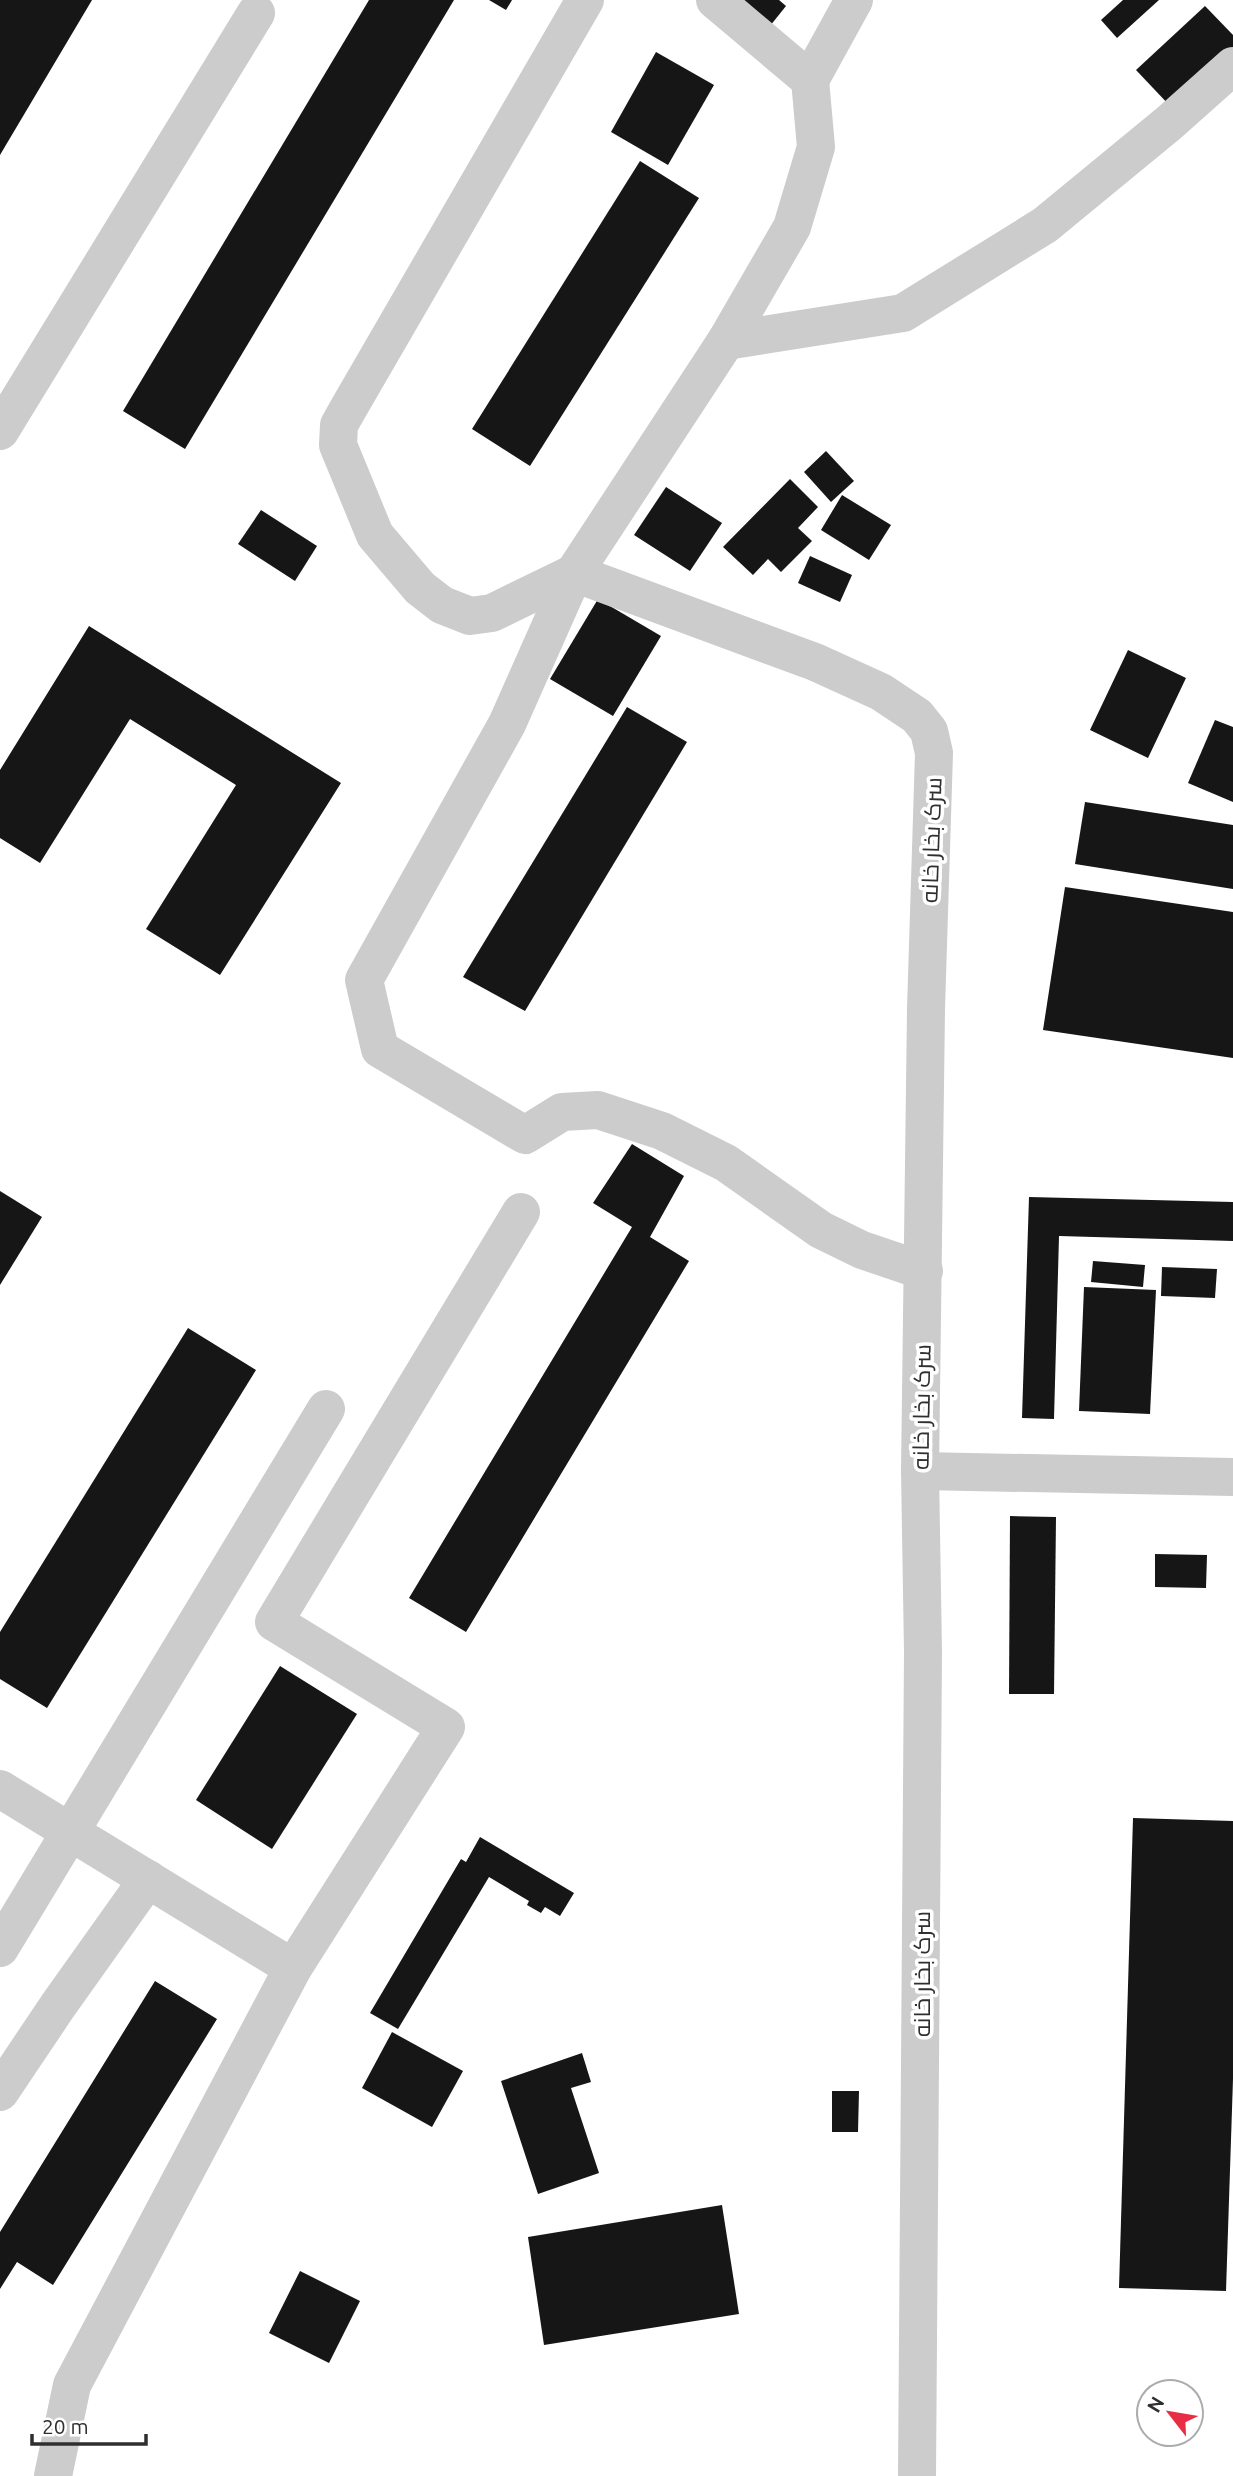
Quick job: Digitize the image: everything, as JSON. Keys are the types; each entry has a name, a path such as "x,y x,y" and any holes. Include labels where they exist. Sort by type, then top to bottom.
{"street":[{"path":"574,573 492,613 470,616 442,605 420,588 374,535 338,445 340,425 348,409 585,0"},
{"path":"715,0 810,80"},
{"path":"854,0 810,80 816,147 792,227 726,341 574,573 507,724 364,980 380,1049 525,1135 562,1112 598,1110 662,1131 726,1163 821,1230 862,1250 924,1271"},
{"path":"0,431 256,13"},
{"path":"726,341 903,313 1045,225 1169,123 1233,66"},
{"name":"سرک بخار خانه","path":"574,573 816,662 881,692 917,716 929,731 934,753 926,1009 919,1471 923,1666 917,2476"},
{"path":"53,2476 72,2385 293,1968 446,1727 274,1622 522,1212"},
{"path":"0,1948 326,1409"},
{"path":"919,1471 1233,1477"},
{"path":"0,1788 293,1968"},
{"path":"0,2092 148,1879"}],"building":[{"path":"0,0 92,0 0,155"},
{"path":"369,0 454,0 185,449 123,411"},
{"path":"489,0 512,0 506,10"},
{"path":"740,0 779,0 786,6 770,26"},
{"path":"1123,0 1159,0 1117,38 1101,20"},
{"path":"1205,6 1233,35 1233,49 1171,107 1136,70"},
{"path":"656,52 714,85 668,165 611,132"},
{"path":"640,161 699,198 530,466 472,429"},
{"path":"826,451 854,481 831,502 804,472"},
{"path":"790,479 818,507 798,528 812,541 781,572 768,559 753,575 723,547"},
{"path":"666,487 722,523 690,571 634,535"},
{"path":"842,495 891,525 869,560 821,530"},
{"path":"261,510 317,546 295,581 238,544"},
{"path":"810,556 852,575 840,602 798,583"},
{"path":"598,599 661,636 613,716 550,679"},
{"path":"89,626 341,783 220,975 146,929 236,785 130,719 40,863 0,838 0,770"},
{"path":"1128,650 1186,678 1148,758 1090,730"},
{"path":"627,707 687,742 525,1011 463,977"},
{"path":"1215,720 1233,727 1233,802 1188,783"},
{"path":"1085,802 1233,825 1233,889 1075,864"},
{"path":"1065,887 1233,912 1233,1058 1043,1030"},
{"path":"632,1144 684,1176 650,1237 689,1261 466,1632 409,1598 632,1227 593,1203"},
{"path":"0,1191 42,1217 0,1285"},
{"path":"1029,1197 1233,1202 1233,1241 1059,1236 1054,1419 1022,1418"},
{"path":"1093,1261 1145,1265 1143,1287 1091,1282"},
{"path":"1162,1267 1217,1269 1215,1298 1161,1296"},
{"path":"1084,1287 1156,1290 1150,1414 1079,1411"},
{"path":"188,1328 256,1370 47,1708 0,1679 0,1632"},
{"path":"1010,1516 1056,1517 1054,1694 1009,1694"},
{"path":"1155,1554 1207,1555 1206,1588 1155,1587"},
{"path":"280,1666 357,1714 272,1849 196,1800"},
{"path":"1133,1818 1233,1821 1233,2079 1226,2291 1119,2288"},
{"path":"480,1837 574,1893 560,1916 545,1907 541,1913 527,1905 529,1901 489,1877 398,2029 370,2013 461,1859 466,1862"},
{"path":"155,1981 217,2019 53,2285 17,2262 0,2289 0,2232"},
{"path":"392,2032 463,2071 432,2127 362,2088"},
{"path":"582,2053 591,2082 571,2088 599,2173 538,2194 501,2081"},
{"path":"832,2091 859,2091 858,2132 832,2132"},
{"path":"722,2205 739,2314 544,2345 528,2237"},
{"path":"300,2271 360,2301 329,2363 269,2333"}]}
